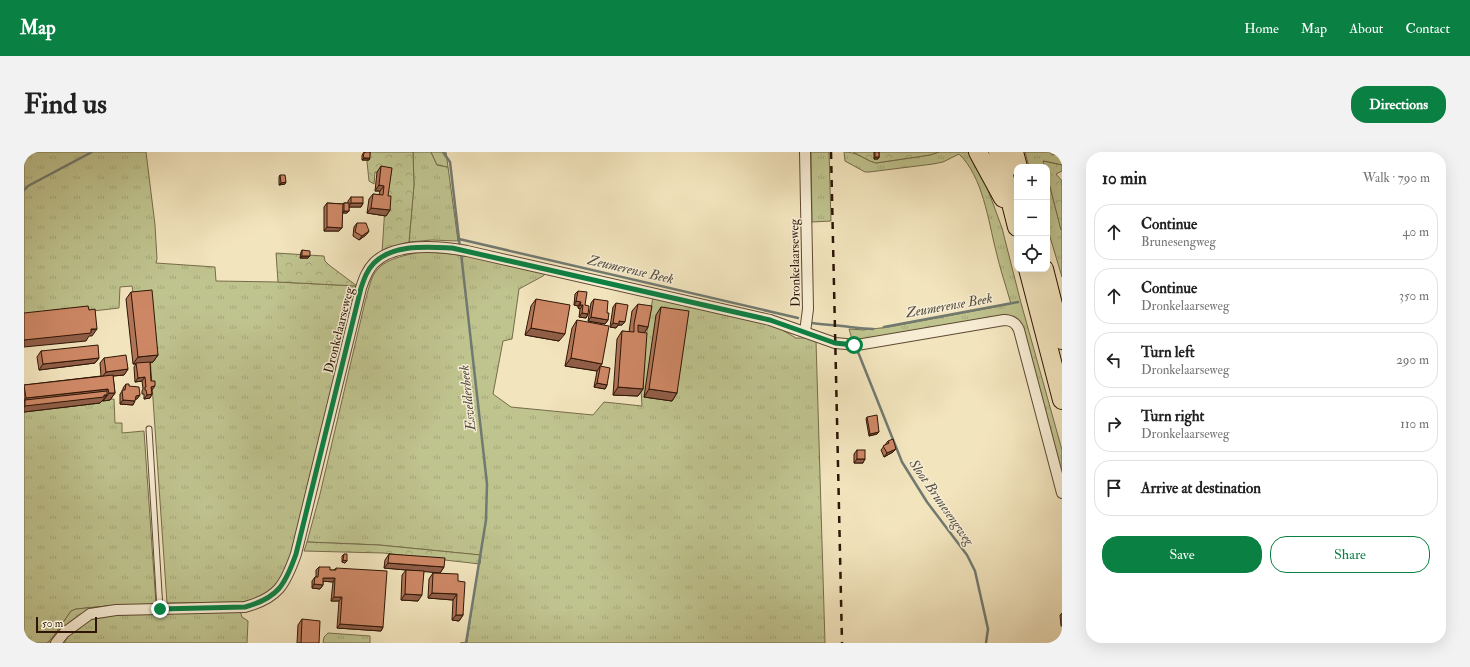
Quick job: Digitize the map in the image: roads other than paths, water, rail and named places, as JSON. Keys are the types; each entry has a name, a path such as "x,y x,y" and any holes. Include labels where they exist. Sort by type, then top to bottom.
{"highway":[{"path":"978,152 1014,220"},
{"path":"998,152 1014,216"},
{"path":"1014,152 1017,164"},
{"path":"1029,272 1062,400"},
{"path":"1045,272 1062,340"}],"street":[{"name":"Dronkelaarseweg","path":"56,643 64,633 90,614 116,610 245,607 258,603 270,596 283,585 290,572 296,554 361,288 366,274 374,263 388,254 406,249 426,247 452,248 770,320 805,332 808,309 805,152"},
{"path":"805,332 835,343 857,345 1004,320 1014,322 1019,330 1062,493"}],"lane":[{"path":"148,429 160,609"}],"waterway":[{"path":"24,190 28,186 92,152"},
{"name":"Esvelderbeek","path":"443,152 450,162 460,248"},
{"name":"Zeumerense Beek","path":"459,239 798,318"},
{"name":"Esvelderbeek","path":"461,253 487,484 486,520 466,643"},
{"name":"Zeumerense Beek","path":"884,327 1018,302"},
{"name":"Zeumerense Beek","path":"812,323 873,329"},
{"name":"Sloot Brunesengweg","path":"858,352 902,462 927,502 967,555 975,571 988,629 986,643"}],"railway":[{"path":"831,152 842,643"}]}
